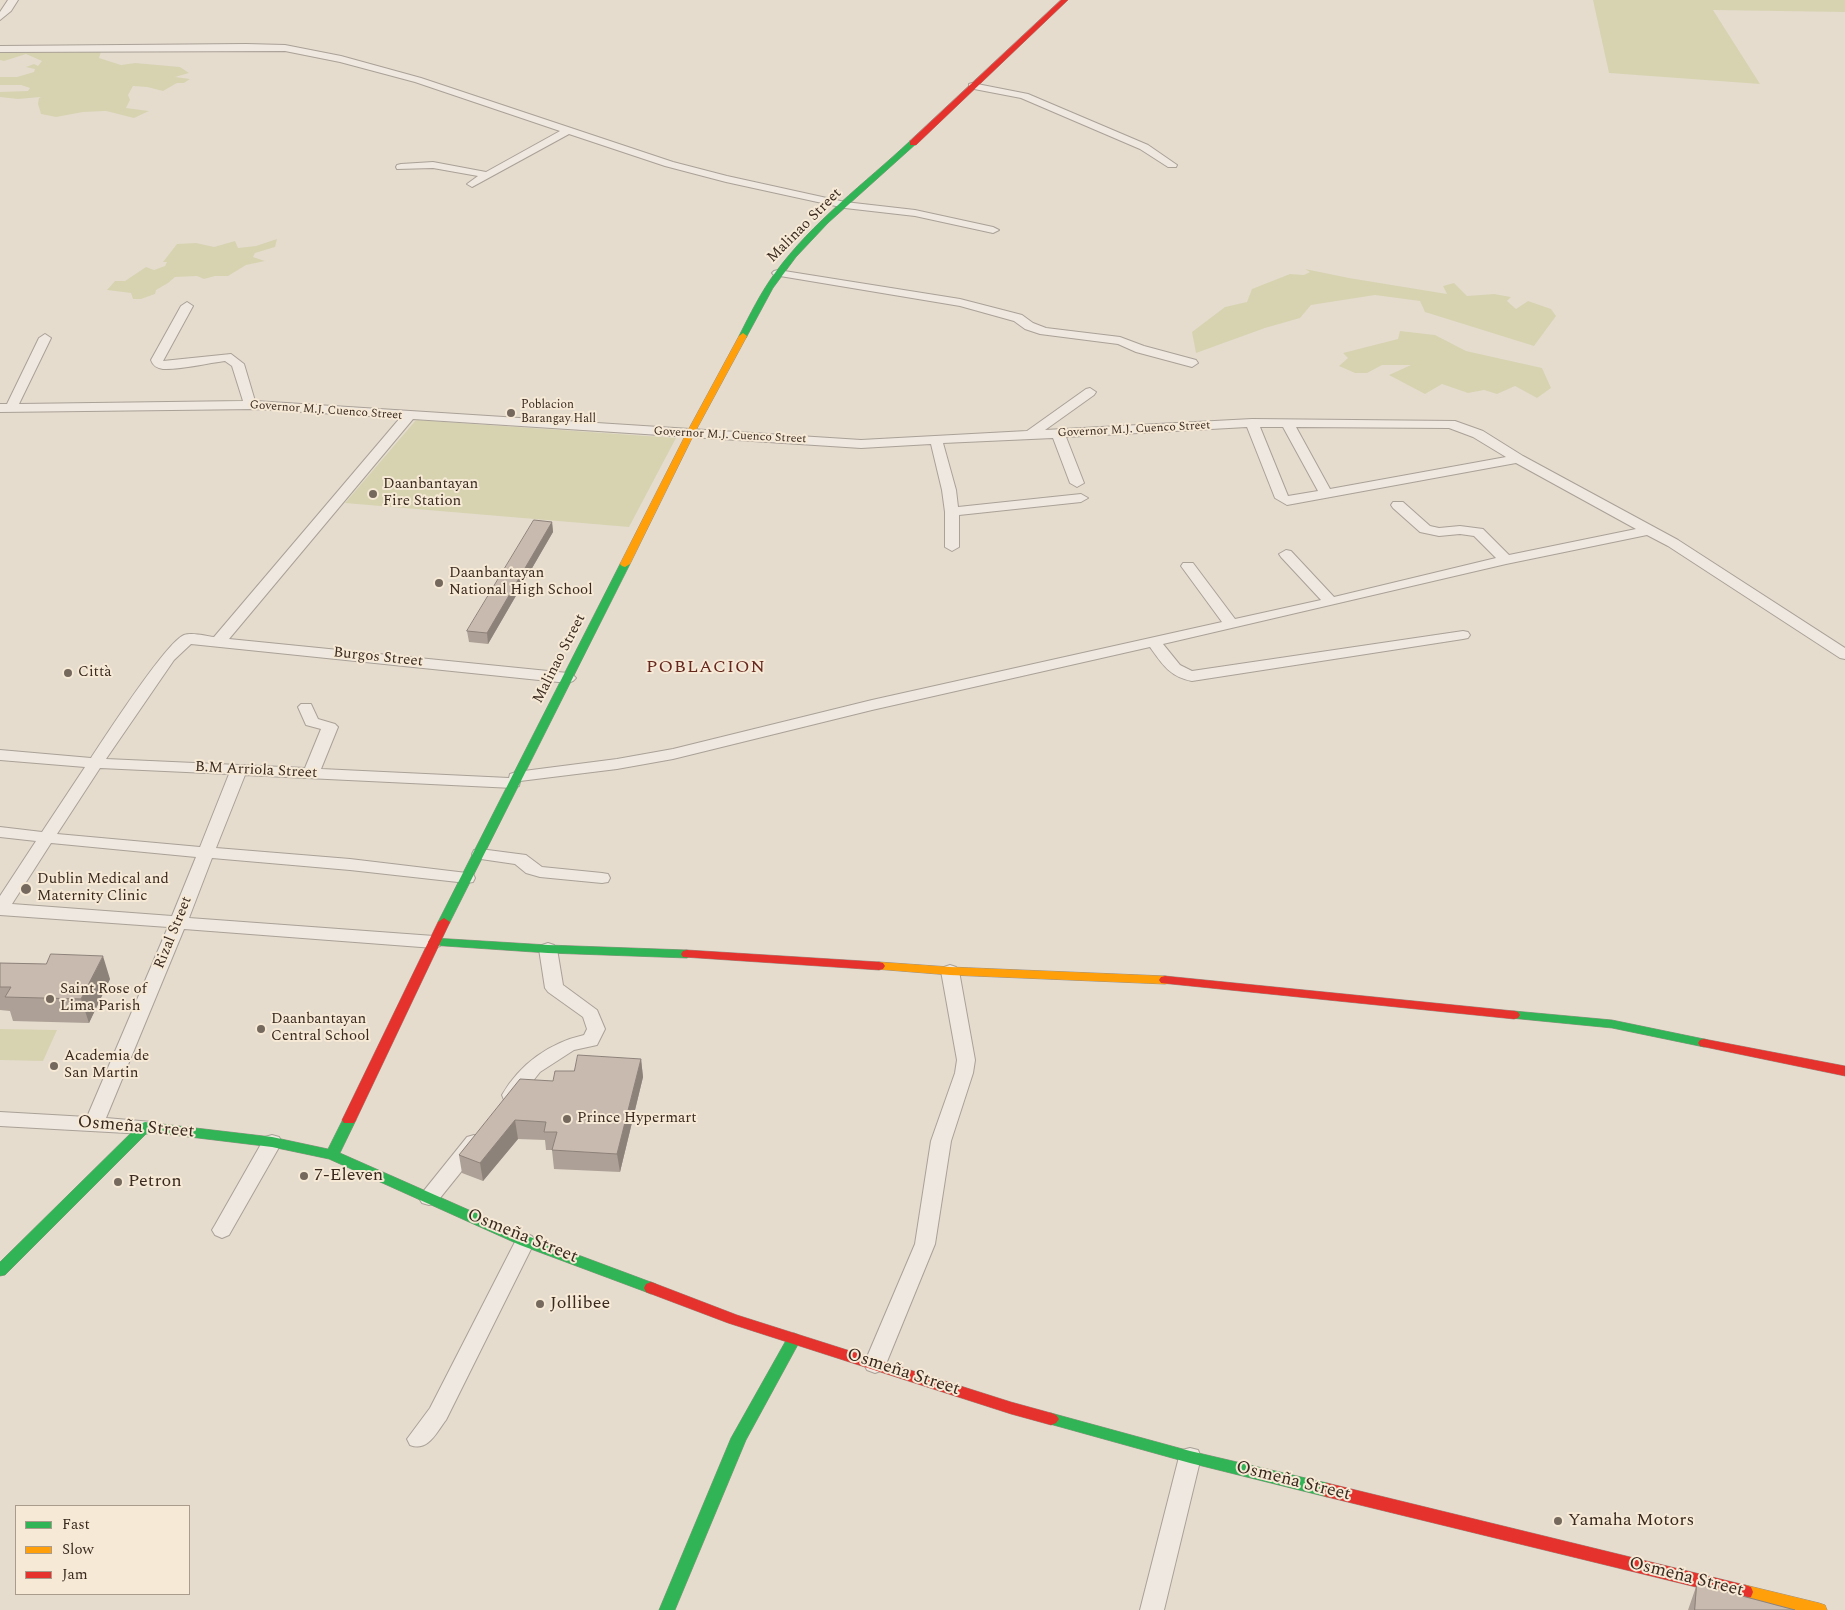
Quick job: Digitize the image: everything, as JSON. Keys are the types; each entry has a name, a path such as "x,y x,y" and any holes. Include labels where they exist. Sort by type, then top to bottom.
{"main road":[{"name":"Malinao Street","path":"332,1155 434,942 480,854 515,780 690,434 778,272 845,205 1065,0"},
{"path":"434,942 548,949 751,956 950,971 1160,980 1234,986 1402,1005 1589,1021 1733,1047 1845,1071"},
{"path":"0,1271 145,1127"},
{"name":"Osmeña Street","path":"145,1127 272,1142 332,1155 526,1241 733,1319 1011,1408 1190,1457 1819,1610"},
{"path":"667,1610 739,1438 794,1339"}],"street":[{"path":"0,17 13,0"},
{"path":"0,49 138,46 285,48 341,59 418,80 669,164 845,205 915,213 993,230"},
{"path":"972,86 1024,96 1144,147 1162,156 1172,165"},
{"path":"472,184 567,131"},
{"path":"401,167 433,165 488,175"},
{"path":"778,272 960,303 1018,318 1029,326 1044,331 1120,341 1140,349 1192,363"},
{"path":"186,306 163,346 157,360 158,364 164,365 227,357 238,364 250,405"},
{"path":"6,408 45,338"},
{"path":"1029,436 1090,392"},
{"name":"Governor M.J. Cuenco Street","path":"6,408 250,405 861,444 1252,423 1437,424 1459,426 1478,434 1518,459 1673,543 1845,656"},
{"path":"219,641 409,416"},
{"path":"1252,423 1282,498 1287,501 1518,459"},
{"path":"1288,424 1326,495"},
{"path":"1058,434 1077,483"},
{"path":"936,440 949,490 952,512 952,547"},
{"path":"952,512 1081,498"},
{"path":"1398,505 1425,529 1438,532 1460,530 1478,532 1506,560"},
{"name":"B.M Arriola Street","path":"0,754 95,763 312,774 515,780 673,754 872,705 1331,602 1506,560 1649,530"},
{"path":"1286,554 1331,602"},
{"path":"1188,566 1231,624"},
{"path":"1154,642 1176,671 1182,675 1192,676 1463,635"},
{"name":"Burgos Street","path":"95,763 169,657 187,639 568,678"},
{"path":"306,708 311,722 330,727 312,774"},
{"path":"95,763 0,909 179,921 434,942"},
{"name":"Rizal Street","path":"94,1123 179,921 239,770"},
{"path":"0,832 206,854 399,869 467,878"},
{"path":"480,854 520,859 532,869 540,872 602,878"},
{"path":"500,1108 533,1067 569,1045 592,1040 596,1029 591,1014 554,988 548,949"},
{"path":"875,1364 925,1244 941,1141 964,1073 966,1060 950,971"},
{"name":"Osmeña Street","path":"0,1119 145,1127"},
{"path":"429,1198 482,1131"},
{"path":"222,1230 272,1142"},
{"path":"418,1439 438,1414 526,1241"},
{"path":"1152,1610 1190,1457"}],"shaded area":[{"path":"1593,0 1845,0 1845,12 1713,10 1760,84 1609,73"},
{"path":"102,49 99,58 121,65 135,63 180,67 189,73 175,77 190,79 184,83 177,83 163,91 133,86 128,95 130,100 126,108 149,111 134,118 106,111 83,112 56,117 41,114 38,104 41,97 18,99 0,97 0,92 28,91 30,88 21,85 0,85 0,77 17,77 34,72 35,69 26,67 34,64 38,66 42,61 26,54 4,61 0,60 0,51"},
{"path":"277,239 275,247 255,253 253,257 265,261 246,265 228,276 215,276 204,279 197,276 175,277 156,290 155,294 141,299 133,299 131,293 107,290 115,281 125,281 146,267 154,270 165,266 167,262 163,262 177,244 196,243 214,247 235,241 238,248 256,246"},
{"path":"1305,269 1447,294 1443,286 1454,283 1467,296 1494,294 1511,297 1507,301 1516,309 1528,301 1551,309 1556,316 1534,346 1425,312 1420,301 1375,295 1311,305 1300,318 1265,328 1196,353 1192,332 1225,307 1247,302 1252,289 1290,274 1304,275 1310,272"},
{"path":"1400,331 1435,335 1466,351 1542,368 1551,388 1537,398 1515,386 1497,394 1484,390 1468,393 1442,384 1425,394 1389,375 1411,365 1382,365 1367,373 1355,373 1339,366 1348,358 1343,353 1398,339"},
{"path":"416,420 676,438 629,527 345,503"},
{"path":"0,1029 57,1030 43,1061 0,1060"}],"building":[{"path":"534,520 552,522 487,633 467,631"},
{"path":"51,954 103,956 81,999 5,997 11,987 0,987 0,963 46,964"},
{"name":"Prince Hypermart","path":"578,1055 641,1059 617,1154 552,1150 557,1132 544,1132 546,1122 515,1120 480,1163 459,1155 520,1079 553,1081 555,1071 574,1071"},
{"path":"1697,1584 1795,1610 1695,1610"}],"traffic: fast":[{"path":"743,336 769,288 794,255 826,221 913,143"},
{"path":"444,922 625,564"},
{"path":"434,942 548,949 687,954"},
{"path":"1514,1015 1612,1024 1704,1043"},
{"path":"0,1271 145,1127 272,1142 332,1155 349,1120"},
{"path":"332,1155 525,1241 651,1288"},
{"path":"667,1610 739,1438 794,1339"},
{"path":"1051,1419 1190,1457 1327,1490"}],"traffic: slow":[{"path":"625,564 690,434 743,336"},
{"path":"879,966 950,971 1165,980"},
{"path":"1745,1592 1819,1610"}],"traffic: jam":[{"path":"913,143 1065,0"},
{"path":"349,1120 444,922"},
{"path":"687,954 879,966"},
{"path":"1165,980 1514,1015"},
{"path":"1704,1043 1845,1071"},
{"path":"651,1288 733,1319 1011,1408 1051,1419"},
{"path":"1327,1490 1745,1592"}],"place":[{"name":"Poblacion Barangay Hall","path":"511,413"},
{"name":"Daanbantayan Fire Station","path":"373,494"},
{"name":"Daanbantayan National High School","path":"439,583"},
{"name":"Città","path":"68,673"},
{"name":"Dublin Medical and Maternity Clinic","path":"26,889"},
{"name":"Saint Rose of Lima Parish","path":"50,999"},
{"name":"Daanbantayan Central School","path":"261,1029"},
{"name":"Academia de San Martin","path":"54,1066"},
{"name":"Prince Hypermart","path":"567,1119"},
{"name":"7-Eleven","path":"304,1176"},
{"name":"Petron","path":"118,1182"},
{"name":"Jollibee","path":"540,1304"},
{"name":"Yamaha Motors","path":"1558,1521"}],"district":[{"name":"POBLACION","path":"706,668"}]}
